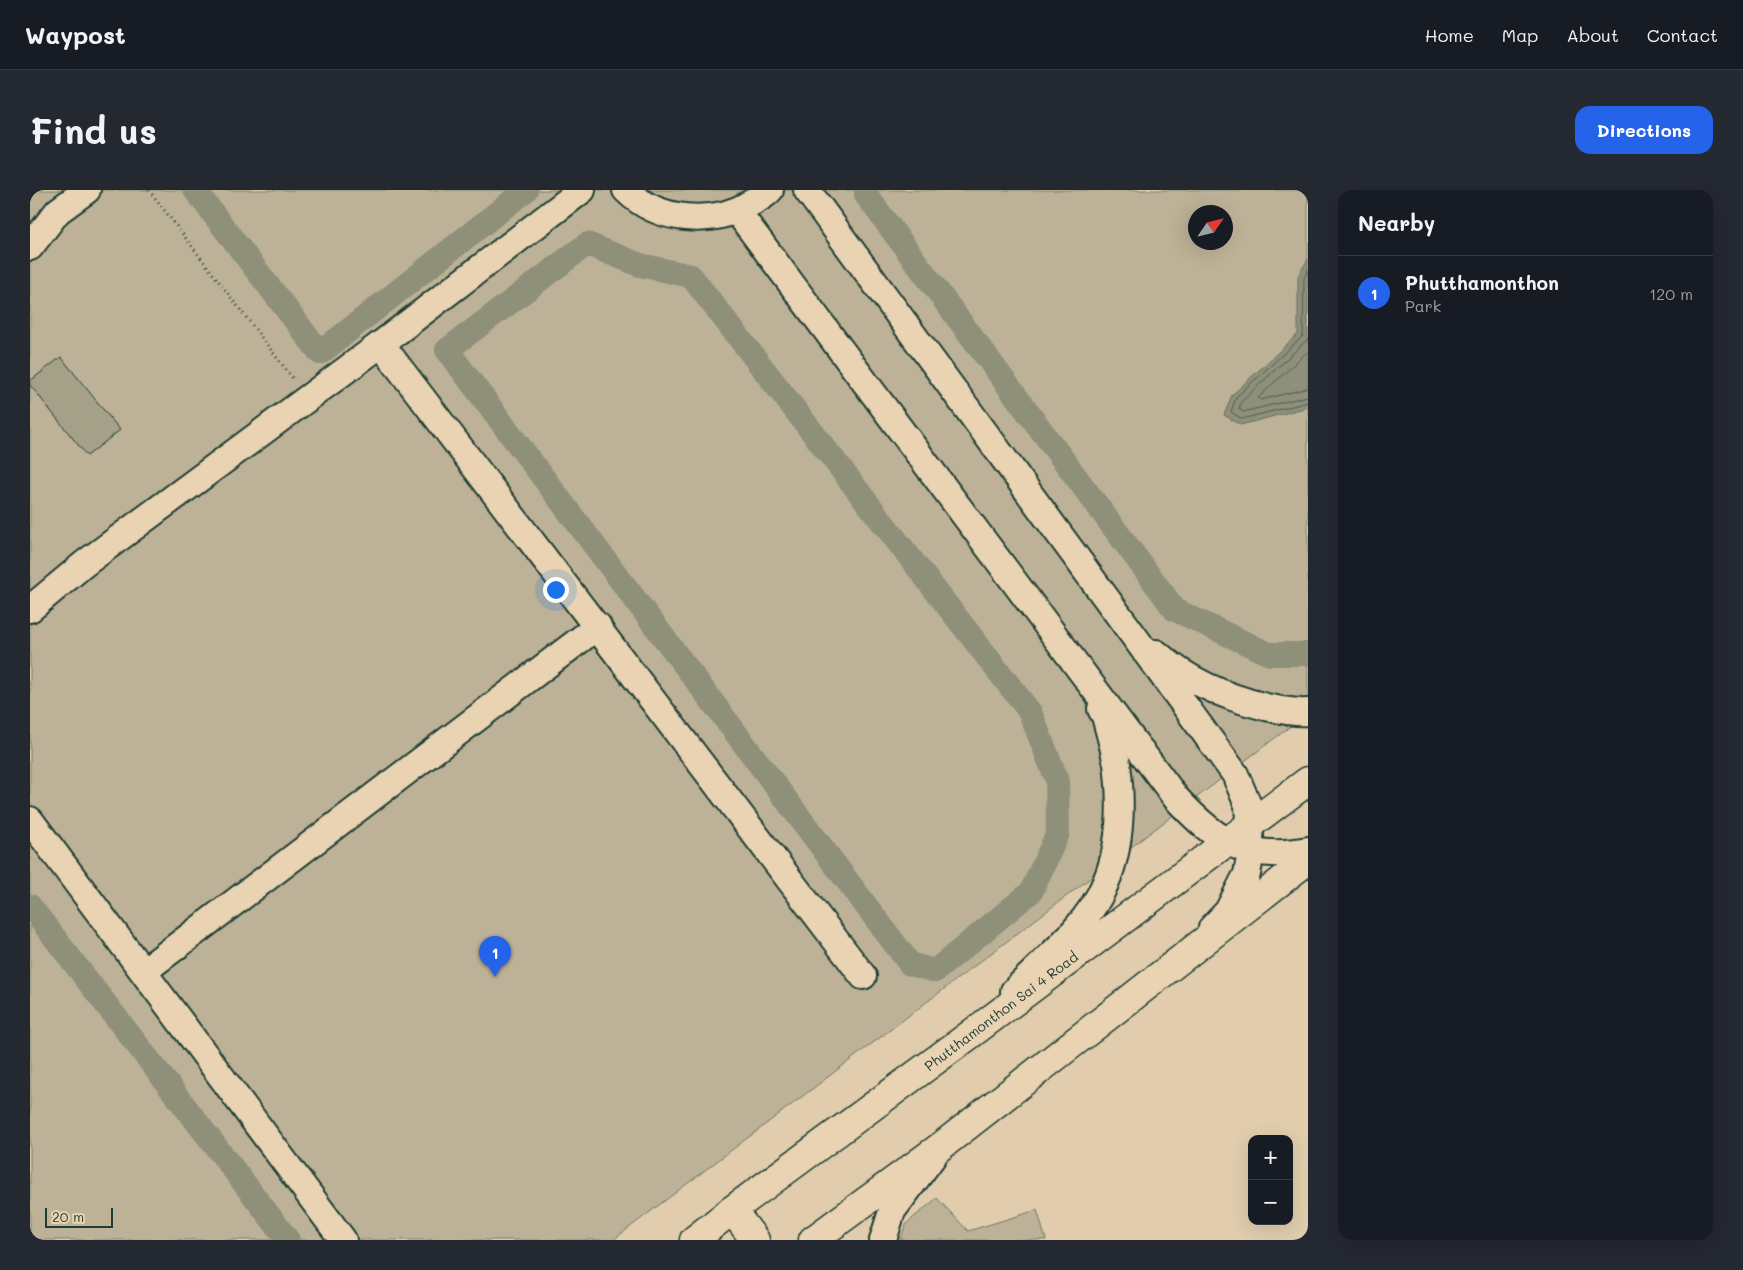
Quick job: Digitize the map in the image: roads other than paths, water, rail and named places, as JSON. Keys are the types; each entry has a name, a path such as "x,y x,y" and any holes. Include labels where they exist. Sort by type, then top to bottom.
{"main road":[{"name":"Phutthamonthon Sai 4 Road","path":"694,1240 966,1037 1242,840 1308,781"},
{"path":"813,1240 940,1147 1308,860"},
{"path":"732,1210 755,1240"}],"street":[{"path":"30,247 58,211 87,190"},
{"path":"30,609 84,564 308,399 582,190"},
{"path":"626,190 652,208 680,217 709,218 737,211 770,190"},
{"path":"807,190 1235,774 1248,805 1242,840 1247,874 1228,911 1190,952"},
{"path":"737,211 1176,798 1198,822 1219,838 1242,840 1275,853 1308,850"},
{"path":"381,344 598,626 863,976"},
{"path":"144,971 598,626"},
{"path":"1127,627 1162,658 1195,682 1239,700 1293,713 1308,712"},
{"path":"966,1037 1072,934 1092,908 1105,885 1115,849 1120,808 1116,763 1104,716 1086,678"},
{"path":"30,820 343,1240"},
{"path":"883,1240 892,1211 940,1147"}],"water":[{"path":"1308,259 1308,407 1241,425 1224,415 1232,395 1298,334 1298,276"}],"waterway":[{"path":"195,190 320,353 526,190"},
{"path":"866,190 866,195 1175,610 1269,654 1308,654"},
{"path":"587,244 640,265 691,276 1030,712 1057,780 1058,833 1031,892 935,971 910,964 447,350 587,244"},
{"path":"30,906 288,1240"}],"place":[{"name":"Phutthamonthon","path":"495,977"}]}
